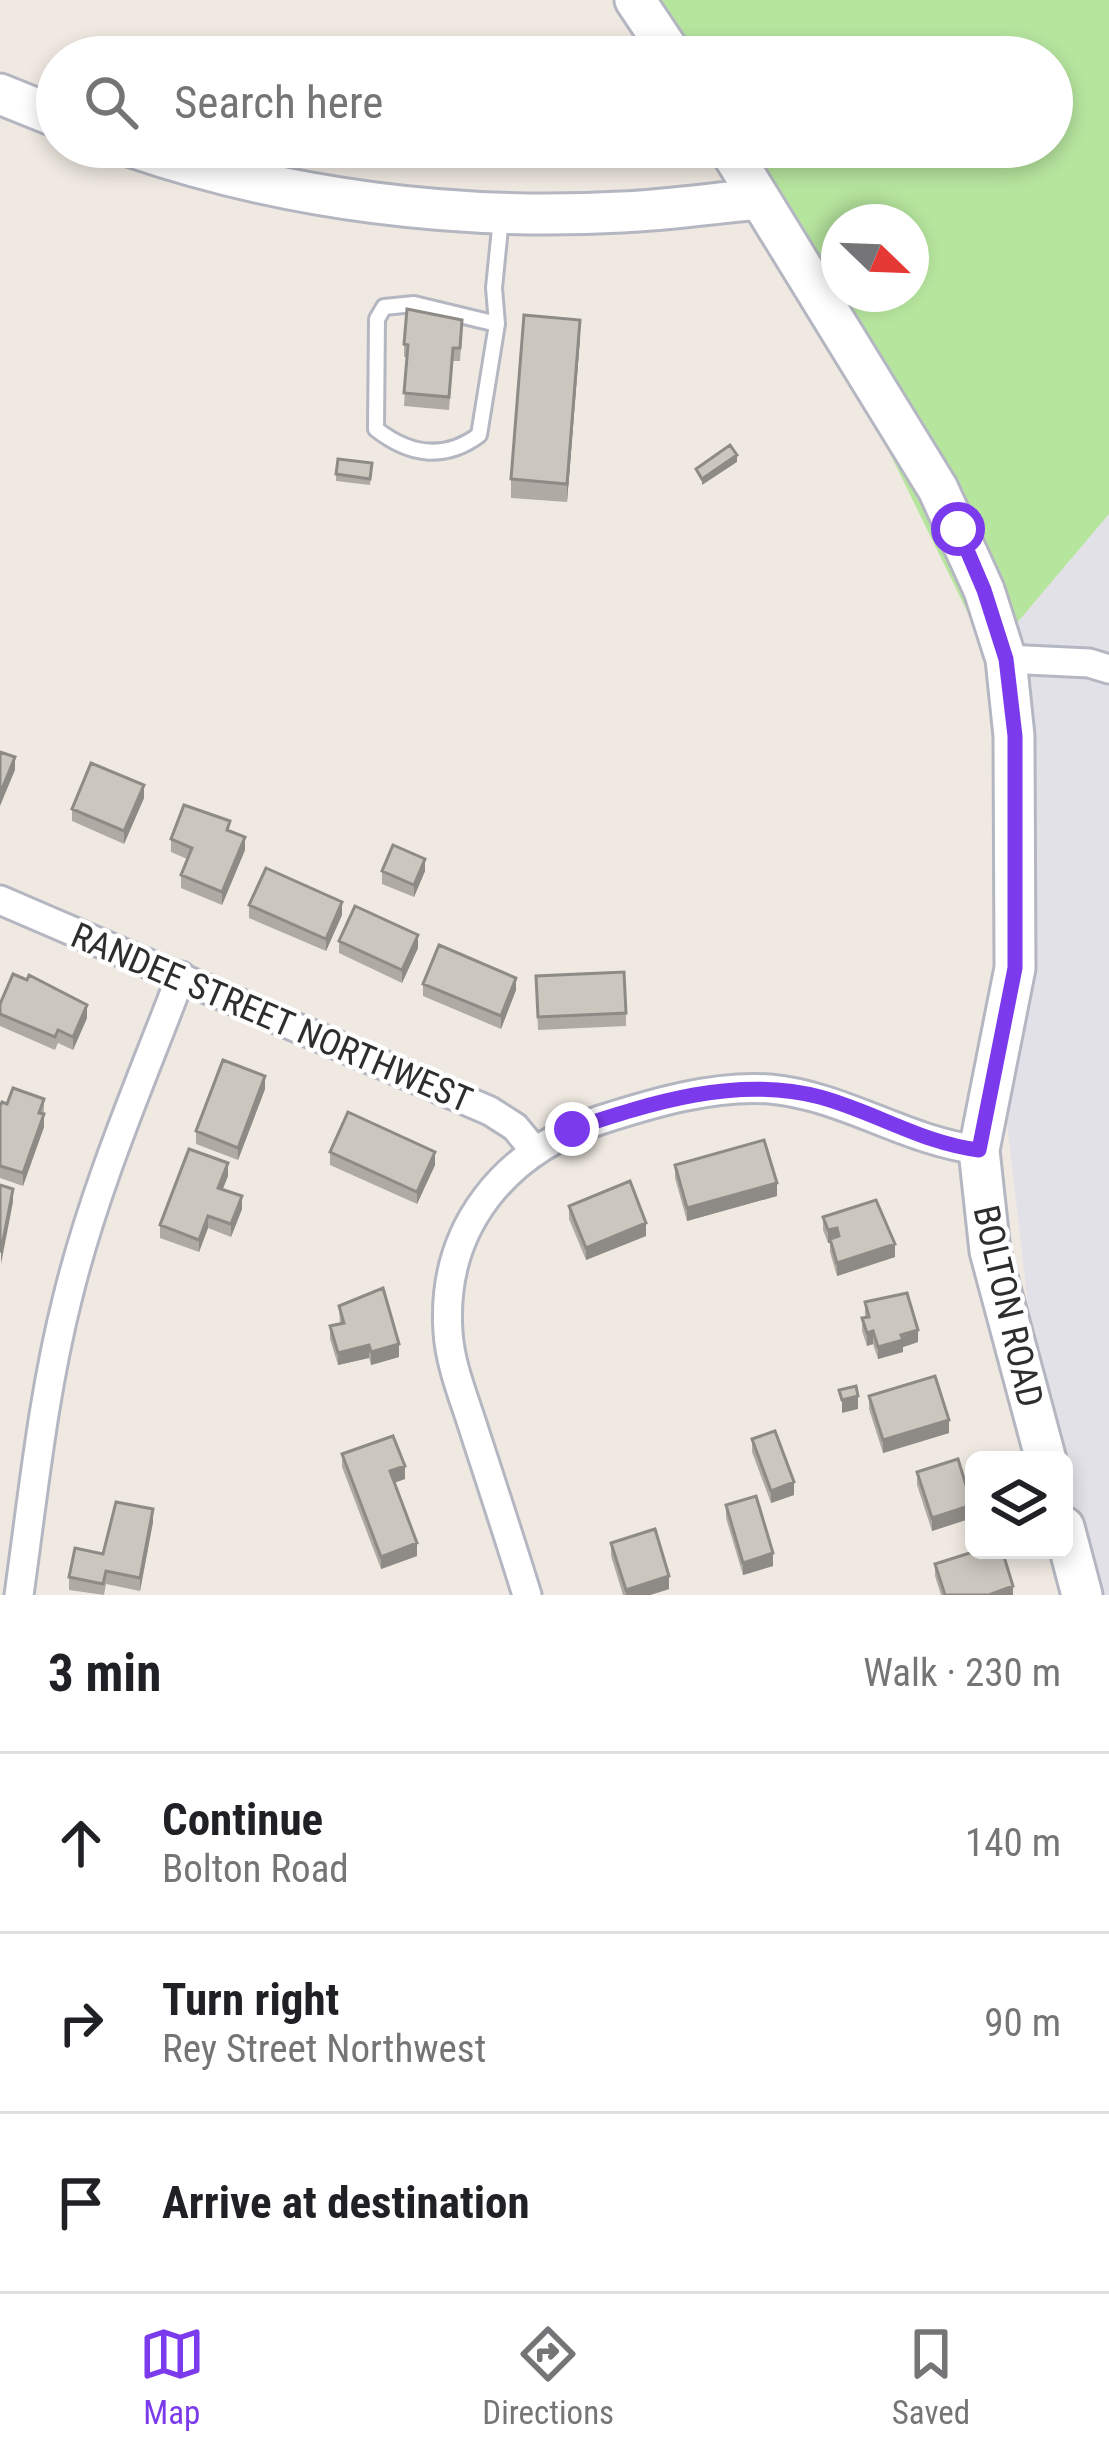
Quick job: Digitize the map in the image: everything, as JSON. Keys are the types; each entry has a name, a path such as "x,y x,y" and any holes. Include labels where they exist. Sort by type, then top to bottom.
{"main road":[{"path":"634,0 659,36"},
{"path":"213,168 379,203 502,213 622,212 760,199"},
{"name":"BOLTON ROAD","path":"741,168 938,489 984,590 1006,659 1015,736 1015,968 979,1150 990,1251 1044,1451"},
{"path":"1072,1559 1082,1595"}],"street":[{"path":"1006,659 1088,663 1109,669"},
{"name":"RANDEE STREET NORTHWEST","path":"0,899 490,1111 515,1127 534,1150"},
{"path":"19,1595 46,1404 68,1294 104,1176 182,976"},
{"path":"527,1595 448,1334 449,1283 465,1231 493,1187 534,1150 572,1129 710,1092 766,1089 816,1096 928,1141 979,1150"}],"lane":[{"path":"497,324 414,304 385,307 377,319 376,429 400,447 421,450 459,450 479,435 497,324 494,288 502,213"}],"shaded area":[{"path":"1109,514 1109,1595 1078,1595 1068,1559 1073,1559 1073,1451 1045,1451 999,1054 1006,687 989,656"}],"green space":[{"path":"653,0 1109,0 1109,514 989,656 746,168 1073,168 1073,36 673,36"}],"building":[{"path":"407,309 462,320 460,348 453,348 449,397 404,393"},
{"path":"524,315 580,320 567,484 511,479"},
{"path":"730,445 737,455 702,479 696,469"},
{"path":"338,459 372,463 370,479 336,474"},
{"path":"0,752 15,757 0,794"},
{"path":"91,763 144,785 124,831 72,809"},
{"path":"184,805 230,821 227,830 245,837 222,892 181,875 192,848 171,839"},
{"path":"393,845 425,859 414,885 382,871"},
{"path":"266,868 342,902 326,939 249,905"},
{"path":"355,906 418,935 402,970 339,941"},
{"path":"439,945 516,978 501,1016 423,984"},
{"path":"624,972 626,1013 538,1017 536,976"},
{"path":"13,974 27,980 29,975 87,1005 73,1037 58,1030 55,1037 0,1014"},
{"path":"223,1060 265,1076 238,1148 196,1131"},
{"path":"13,1088 44,1099 39,1113 44,1114 23,1173 0,1166 0,1106 7,1104"},
{"path":"348,1112 435,1152 417,1192 330,1152"},
{"path":"764,1140 777,1183 687,1208 675,1165"},
{"path":"189,1149 228,1163 218,1188 242,1196 231,1224 208,1216 199,1240 160,1225"},
{"path":"630,1181 646,1223 586,1248 569,1206"},
{"path":"0,1185 13,1189 1,1251 0,1250"},
{"path":"876,1200 895,1244 837,1263 830,1239 839,1236 837,1228 828,1230 823,1217"},
{"path":"383,1288 399,1344 371,1352 369,1345 338,1353 330,1326 344,1323 339,1306"},
{"path":"907,1293 918,1330 878,1347 862,1318 869,1317 865,1302"},
{"path":"935,1376 949,1420 883,1440 869,1396"},
{"path":"856,1386 858,1396 842,1400 839,1390"},
{"path":"775,1431 794,1482 771,1491 752,1439"},
{"path":"393,1436 405,1466 390,1471 417,1543 381,1557 342,1454"},
{"path":"958,1459 965,1482 965,1507 932,1518 917,1472"},
{"path":"756,1496 773,1553 743,1563 726,1505"},
{"path":"116,1502 153,1509 140,1578 106,1571 103,1584 69,1577 75,1548 103,1554"},
{"path":"655,1529 669,1576 626,1590 611,1543"},
{"path":"965,1554 965,1559 1005,1559 1013,1586 989,1595 945,1595 935,1564"}],"route":[{"path":"572,1129 710,1092 766,1089 816,1096 928,1141 979,1150 1015,968 1015,736 1006,659 958,529"}]}
